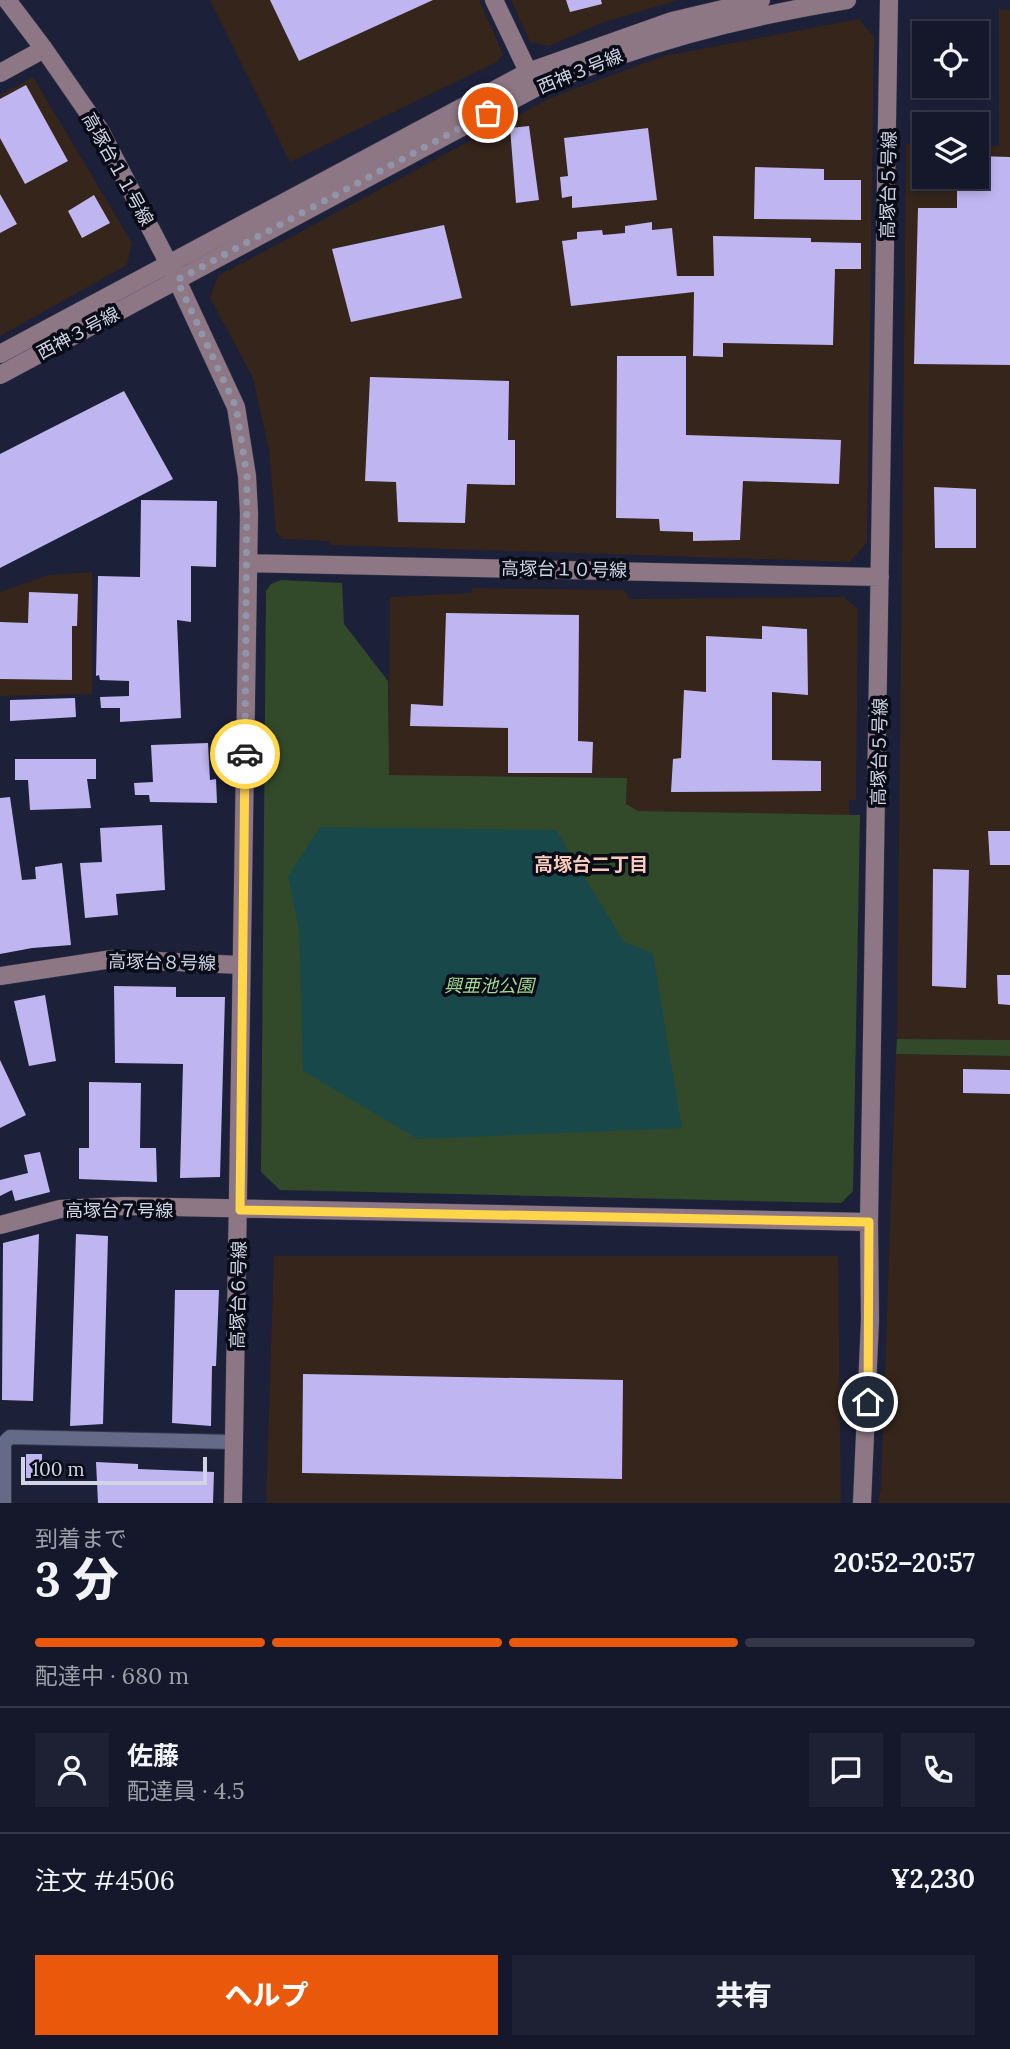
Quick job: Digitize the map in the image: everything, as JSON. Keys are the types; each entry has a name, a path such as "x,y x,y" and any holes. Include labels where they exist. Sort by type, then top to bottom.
{"street":[{"name":"高塚台１１号線","path":"8,0 100,130 168,263"},
{"path":"494,0 532,80"},
{"name":"西神３号線","path":"0,354 168,263 532,80 672,21 761,0"},
{"name":"西神３号線","path":"0,375 177,280 532,80 678,35 766,13 847,0"},
{"name":"高塚台５号線","path":"862,1503 870,1320 869,1222 890,0"},
{"path":"0,73 44,49"},
{"name":"高塚台６号線","path":"168,263 236,407 247,476 248,563 240,965 240,1210 233,1503"},
{"name":"高塚台１０号線","path":"248,563 880,577"},
{"name":"高塚台８号線","path":"0,976 111,959 240,965"},
{"name":"高塚台７号線","path":"0,1224 60,1209 123,1206 869,1222"},
{"path":"4,1503 4,1443 10,1437 234,1441"}],"shaded area":[{"path":"210,0 479,0 503,54 497,62 290,162"},
{"path":"511,0 679,0 601,23 549,46 530,42"},
{"path":"999,9 1010,10 1010,1040 897,1039 906,144 912,144 912,189 989,189 989,146 999,146"},
{"path":"859,19 874,37 867,542 850,562 330,545 329,541 282,539 276,532 269,450 253,378 210,298 218,276 550,98 664,56"},
{"path":"33,77 132,243 127,265 0,336 0,95"},
{"path":"92,572 92,694 0,696 0,592 48,575"},
{"path":"472,588 624,590 630,599 844,597 858,609 856,800 849,800 849,815 637,811 626,804 627,778 388,775 390,597 471,593"},
{"path":"320,827 556,830 624,942 653,953 682,1128 418,1139 303,1071 299,930 288,876"},
{"path":"896,1054 1010,1056 1010,1503 878,1503 881,1488"},
{"path":"274,1256 838,1256 841,1503 266,1503"}],"green space":[{"name":"興亜池公園","path":"281,580 342,583 344,624 388,681 389,775 627,778 626,804 638,811 860,815 853,1191 841,1203 280,1190 261,1172 266,591 271,584"},
{"path":"897,1039 1010,1040 1010,1056 896,1054"}],"building":[{"path":"270,0 433,0 299,61"},
{"path":"566,0 601,0 602,4 570,12"},
{"path":"26,85 68,161 25,184 0,138 0,99"},
{"path":"529,126 539,200 516,203 510,128"},
{"path":"648,128 657,200 572,208 572,196 562,198 560,177 568,176 564,138"},
{"path":"989,156 1010,157 1010,365 914,364 918,208 957,208 957,189 989,189"},
{"path":"755,167 824,169 824,180 861,180 861,220 754,219"},
{"path":"0,194 17,224 0,233"},
{"path":"94,195 110,223 82,238 68,211"},
{"path":"652,222 652,230 672,228 677,276 714,276 713,236 811,238 811,242 861,243 861,269 835,269 833,345 723,343 723,357 693,356 694,292 571,306 562,241 577,239 577,232 602,230 603,235 625,233 625,226"},
{"path":"444,225 462,298 351,322 332,249"},
{"path":"617,356 686,356 686,435 841,440 839,484 743,481 740,540 693,541 693,532 660,531 659,519 616,518"},
{"path":"370,377 509,381 508,440 515,440 515,485 467,484 465,523 398,522 396,482 365,481"},
{"path":"124,391 173,479 0,568 0,454"},
{"path":"934,487 976,489 976,548 935,548"},
{"path":"141,500 217,501 216,567 191,566 191,622 177,620 181,718 120,722 120,708 101,708 100,697 129,696 129,681 100,680 99,675 96,676 98,576 140,577"},
{"path":"29,592 78,594 77,626 72,626 72,680 0,679 0,622 28,623"},
{"path":"446,613 579,615 578,741 593,742 592,773 508,773 508,728 410,726 411,704 443,706"},
{"path":"762,626 807,629 808,695 772,692 772,760 821,761 821,791 671,792 673,759 681,758 684,690 706,692 706,636 762,639"},
{"path":"75,698 76,717 10,721 10,700"},
{"path":"208,743 210,780 216,779 217,803 150,802 149,795 135,795 134,783 153,782 151,745"},
{"path":"15,759 96,759 96,779 87,779 91,808 30,810 28,780 15,780"},
{"path":"10,797 22,880 36,879 35,867 62,863 71,945 0,954 0,798"},
{"path":"162,825 165,890 116,894 118,915 85,918 80,863 102,862 100,828"},
{"path":"988,831 1010,831 1010,865 990,865"},
{"path":"933,869 969,870 966,988 932,986"},
{"path":"997,975 1010,975 1010,1005 998,1004"},
{"path":"114,986 176,987 176,997 225,997 220,1177 180,1178 183,1064 115,1063"},
{"path":"45,995 56,1061 29,1066 14,1001"},
{"path":"0,1060 26,1115 0,1128"},
{"path":"963,1069 1010,1070 1010,1094 963,1093"},
{"path":"89,1082 141,1083 140,1148 156,1148 157,1182 79,1179 79,1148 89,1148"},
{"path":"40,1152 50,1192 15,1201 12,1190 0,1196 0,1180 28,1173 24,1155"},
{"path":"39,1234 33,1401 2,1400 3,1243"},
{"path":"76,1234 108,1236 103,1424 70,1426"},
{"path":"175,1290 219,1290 216,1366 212,1366 211,1426 172,1423"},
{"path":"303,1374 623,1380 622,1479 302,1473"},
{"path":"26,1454 42,1454 42,1478 26,1478"},
{"path":"96,1462 138,1464 138,1469 214,1472 213,1503 98,1503"}],"way so far":[{"path":"245,754 247,476 236,407 177,280 488,113"}],"district":[{"name":"高塚台二丁目","path":"591,864"}],"route":[{"path":"245,754 240,965 240,1210 869,1222 868,1402"}]}
